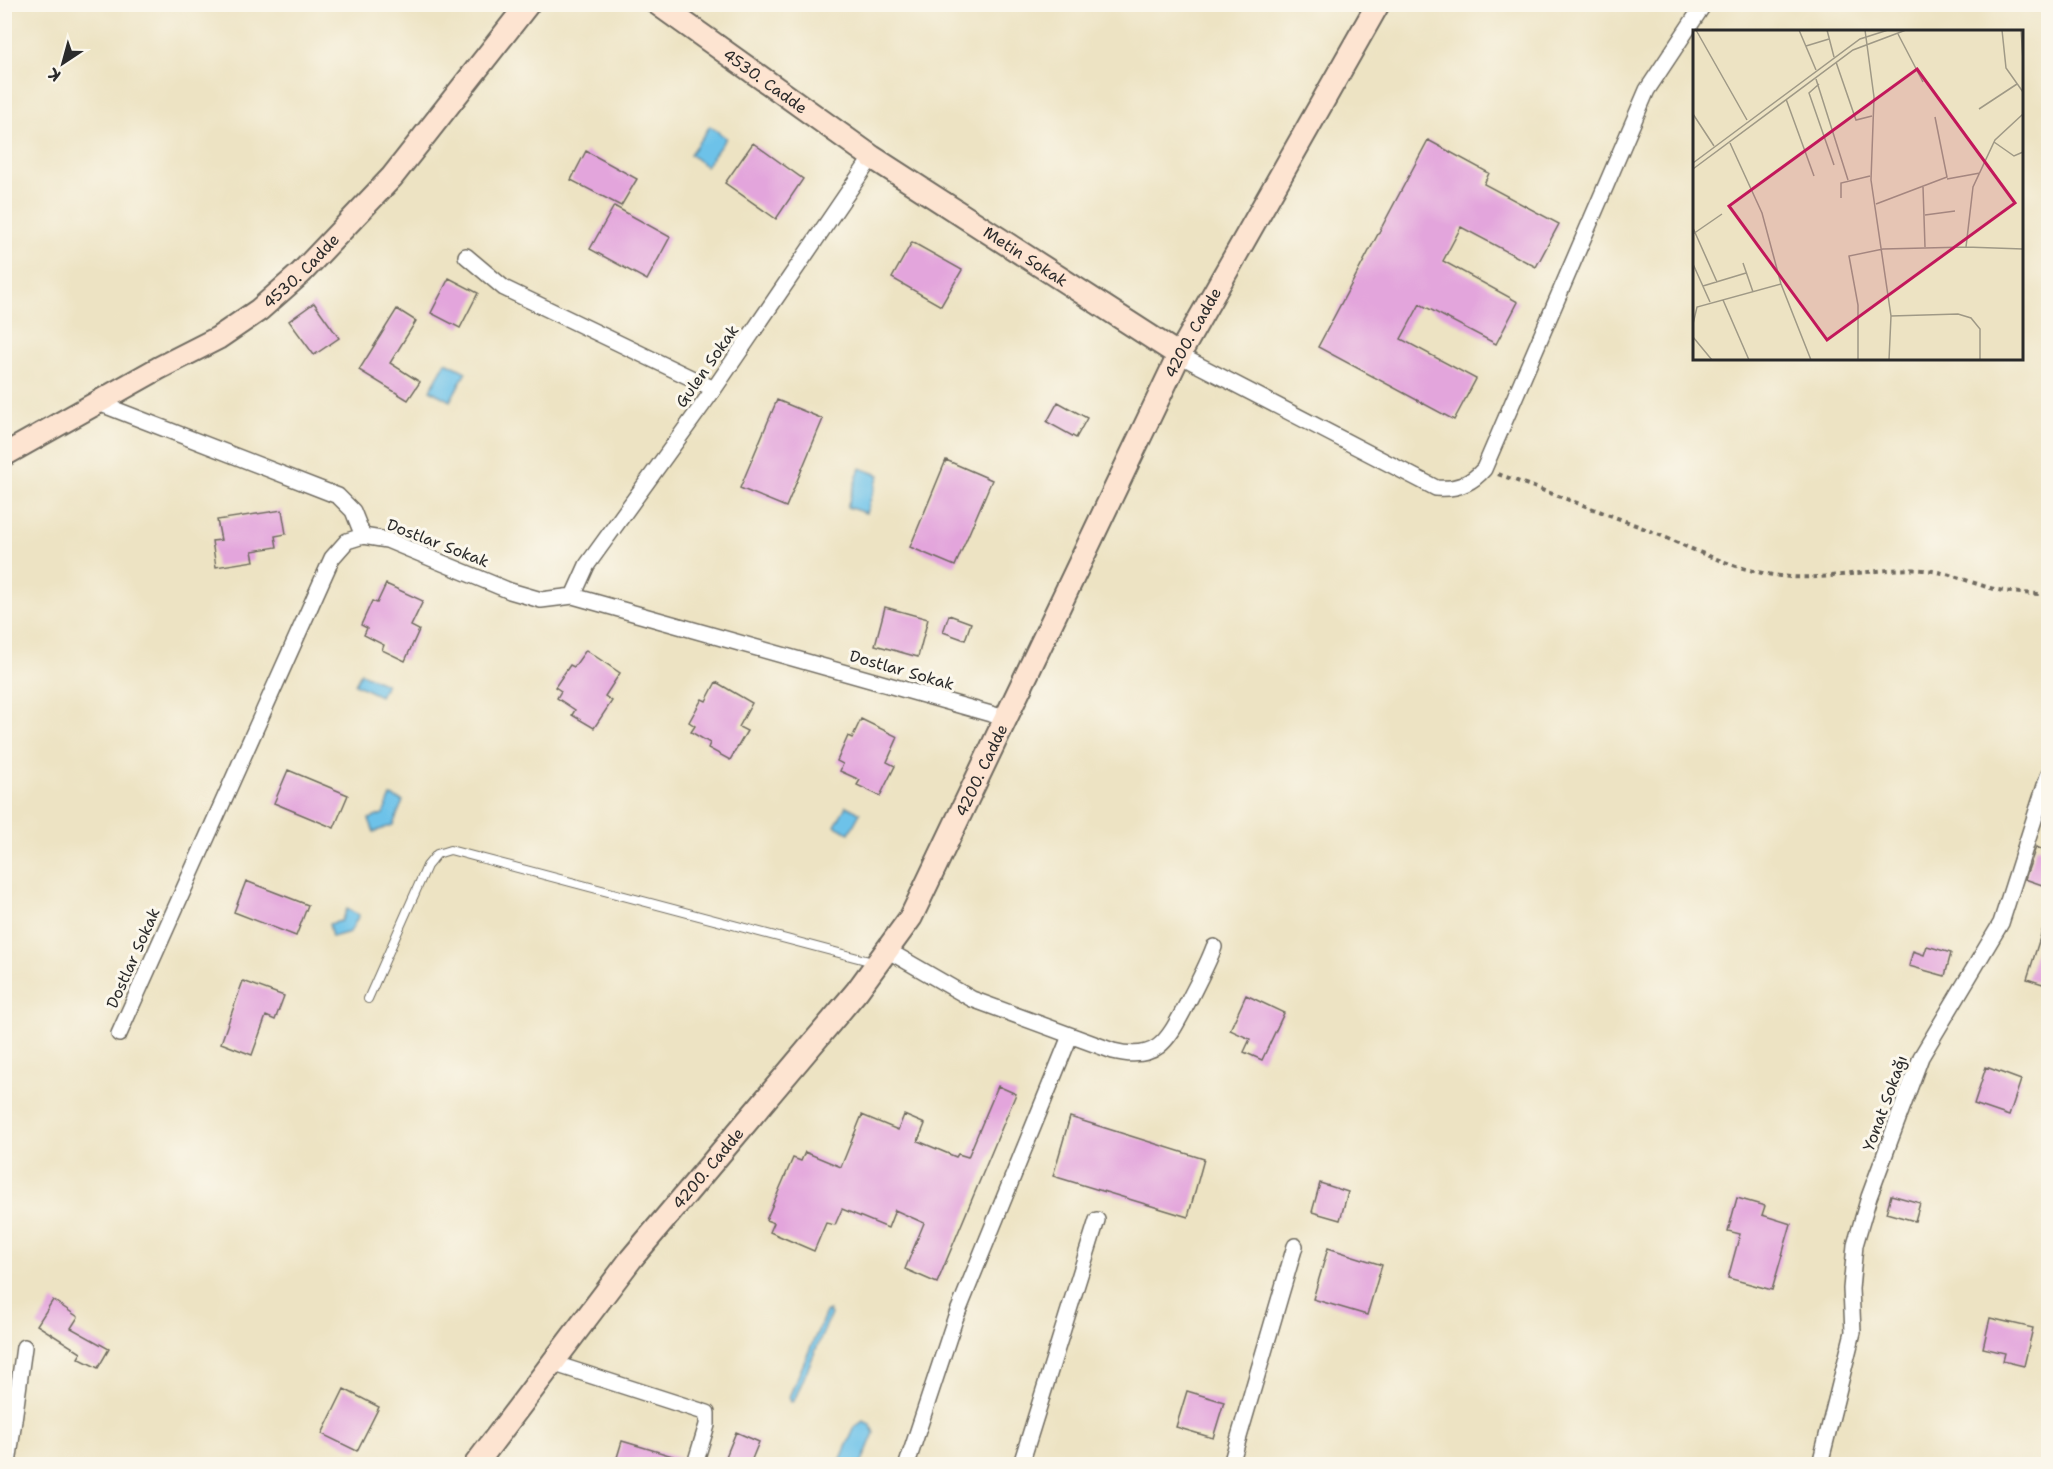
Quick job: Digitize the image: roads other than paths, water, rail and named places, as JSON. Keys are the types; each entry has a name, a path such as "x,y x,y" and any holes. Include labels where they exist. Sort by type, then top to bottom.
{"main road":[{"name":"4530. Cadde","path":"4,455 96,402 218,338 259,310 301,273 392,177 528,4"},
{"name":"4530. Cadde","path":"658,4 872,157"},
{"name":"4200. Cadde","path":"476,1464 631,1259 857,991 911,917 1179,355 1378,4"},
{"name":"Metin Sokak","path":"872,157 1179,355"}],"street":[{"path":"1179,355 1436,488 1445,489 1471,481 1484,469 1647,90 1704,4"},
{"name":"Gulen Sokak","path":"573,596 587,566 714,389 872,157"},
{"path":"466,256 504,288 714,389"},
{"path":"96,402 338,496 353,511 363,536"},
{"name":"Dostlar Sokak","path":"119,1034 332,558 346,541 363,536 387,540 510,591 542,600 573,596 1005,718"},
{"name":"Yonat Sokağı","path":"1820,1464 1853,1332 1851,1289 1855,1245 1869,1197 1921,1057 2001,923 2049,776"},
{"path":"882,956 972,999 1070,1036 1124,1054 1136,1054 1156,1048 1169,1037 1206,968 1214,947"},
{"path":"907,1464 955,1319 1070,1036"},
{"path":"1021,1464 1097,1220"},
{"path":"1231,1464 1295,1246"},
{"path":"8,1464 24,1347"},
{"path":"552,1363 707,1413 707,1425 695,1464"}],"lane":[{"path":"368,999 427,866 437,854 450,850 882,956"}],"water":[{"path":"710,126 726,138 706,166 690,154"},
{"path":"446,362 466,372 450,401 430,390"},
{"path":"860,468 879,475 866,513 847,507"},
{"path":"361,673 386,684 380,696 355,684"},
{"path":"391,796 403,801 393,825 374,832 369,819 383,814"},
{"path":"846,806 860,813 849,833 835,826"},
{"path":"347,909 359,915 350,932 332,937 329,924 341,921"},
{"path":"829,1311 831,1314 794,1401 791,1402 789,1397 826,1312"},
{"path":"863,1421 870,1424 874,1433 861,1464 839,1463 855,1427"}]}
